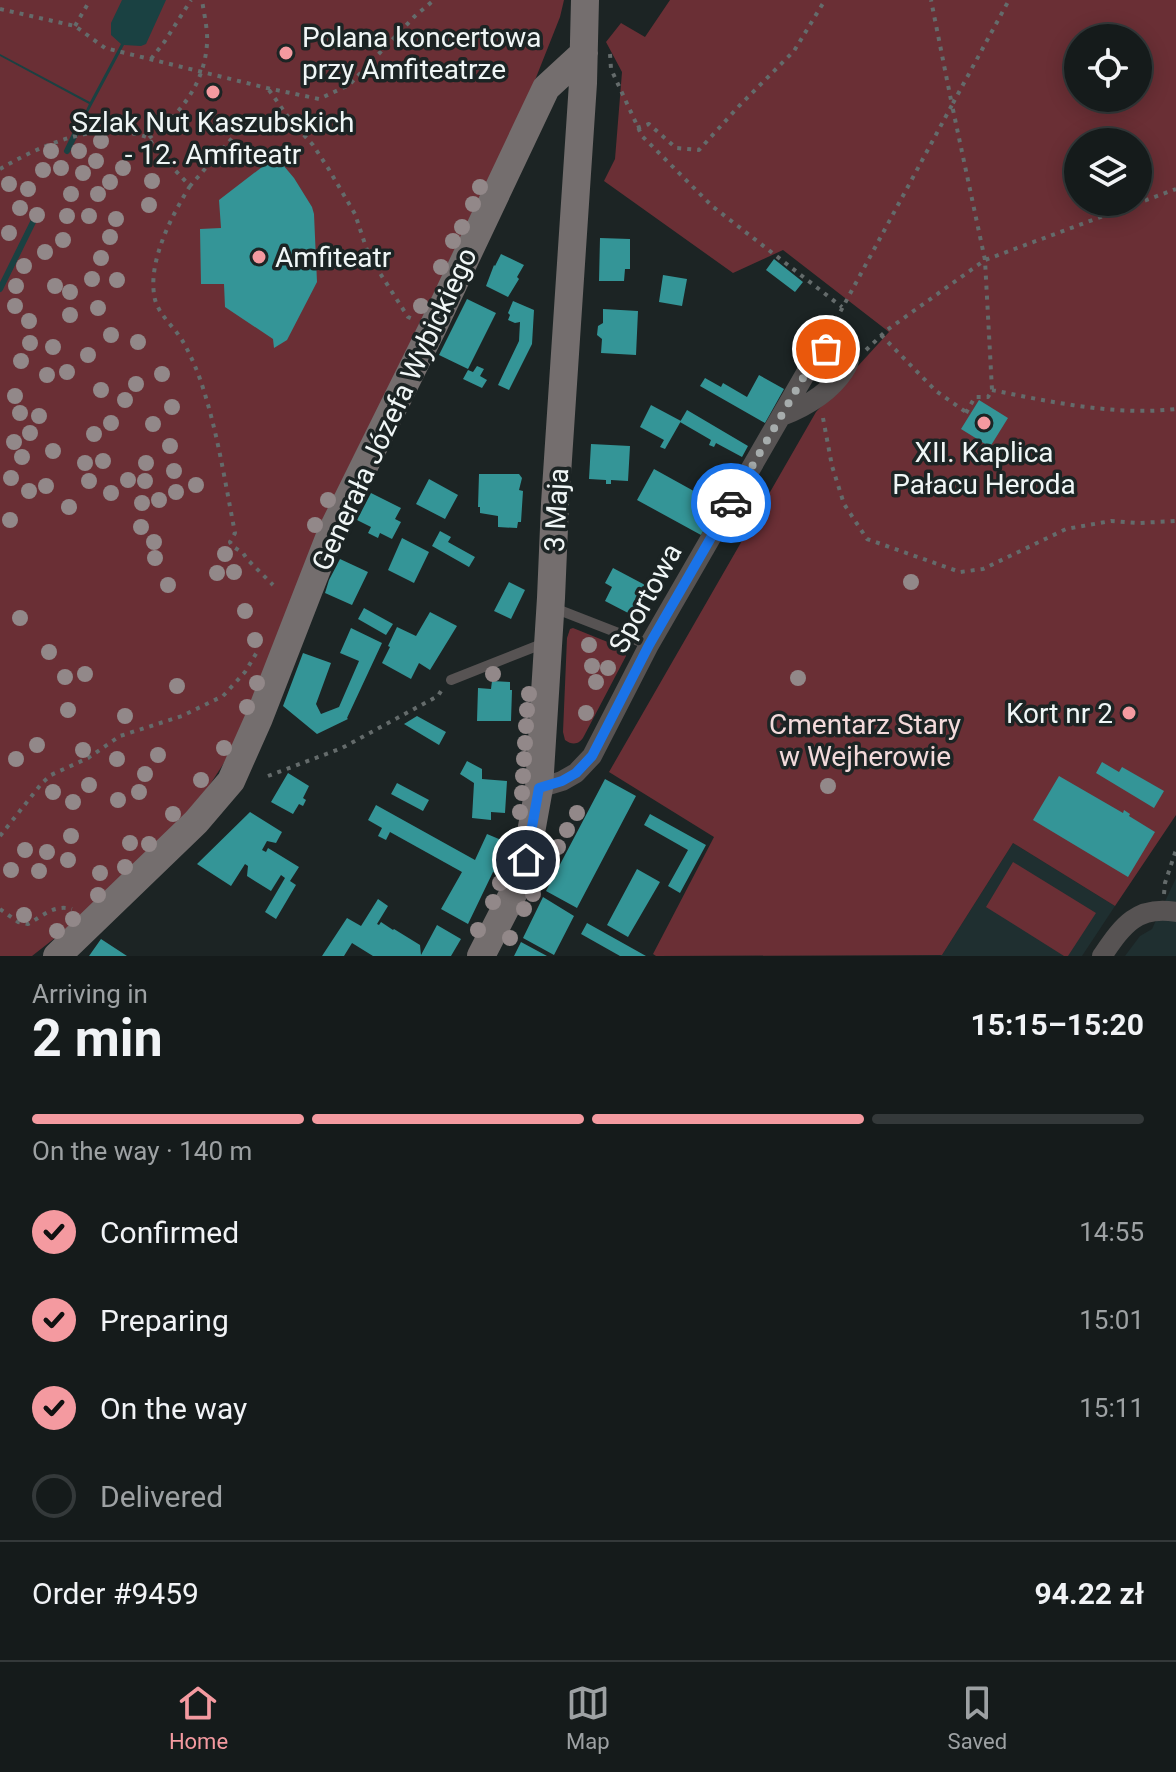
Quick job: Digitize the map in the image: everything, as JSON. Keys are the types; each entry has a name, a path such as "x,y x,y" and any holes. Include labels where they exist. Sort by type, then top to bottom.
{"street":[{"name":"3 Maja","path":"481,956 517,886 526,860 539,788 555,504 596,47 585,0"},
{"name":"Generała Józefa Wybickiego","path":"57,956 196,822 231,781 259,718 331,533 546,88 596,47"},
{"path":"782,416 818,396 847,368 849,360 842,348 833,347 818,352"},
{"name":"Sportowa","path":"539,788 576,773 592,756 649,645 818,352"},
{"path":"1102,956 1122,928 1136,917 1154,911 1169,911"}],"lane":[{"path":"551,606 649,645"},
{"path":"451,680 549,641"}],"path":[{"path":"75,26 90,0"},
{"path":"151,59 191,0"},
{"path":"149,138 167,124 183,105 195,89 202,72 207,43 202,0"},
{"path":"0,9 75,26 105,48 319,99 349,85 434,0"},
{"path":"637,128 649,124 676,148 699,150 794,51 825,0"},
{"path":"881,335 936,391 968,414 975,397 988,397 992,390 985,260 931,0"},
{"path":"818,352 1009,0"},
{"path":"596,47 611,69 642,136 712,206 842,307"},
{"path":"267,88 328,168 355,214 369,256 408,317 433,327"},
{"path":"273,585 230,542 235,533 200,378 181,339 157,307 154,274 172,214 190,186 241,128 253,119 291,121"},
{"path":"0,169 43,148 82,135 116,131 149,138 155,149 190,186"},
{"path":"847,368 881,335 985,260 1176,189"},
{"path":"992,390 1069,405 1176,409"},
{"path":"818,396 832,466 844,504 867,539 960,572 983,569 1066,529 1111,521 1176,521"},
{"path":"0,836 46,779 88,758 120,736 182,716 223,696 245,672 260,647"},
{"path":"268,776 342,748 438,696 451,680"},
{"path":"1169,911 1165,883 1176,850"},
{"path":"0,909 18,922 28,924 53,908 63,906 75,909 92,922"}],"shaded area":[{"path":"1013,843 1115,906 1082,956 940,956 942,955"},
{"path":"1176,878 1176,956 1125,956 1140,936 1152,929"}],"green space":[{"path":"0,0 564,0 518,123 233,749 198,803 78,920 32,956 0,956"},
{"name":"Cmentarz Stary w Wejherowie","path":"670,0 1176,0 1176,815 1115,906 1013,843 942,955 653,954 714,837 609,772 816,412 889,332 783,250 733,273 604,181 615,159 622,72 606,42 621,23 645,37"},
{"path":"573,628 620,647 626,656 584,736 573,743 565,740 563,732 567,638"},
{"path":"1013,862 1096,913 1068,956 986,907"}],"water":[{"path":"122,0 166,0 146,44 124,45 77,129 89,104 0,54 90,102 121,44 111,35 111,23"}],"building":[{"name":"Amfiteatr","path":"259,153 273,153 294,178 314,214 317,282 287,340 274,348 273,339 225,307 224,284 201,284 200,229 221,228 219,200 262,167 257,159"},
{"path":"600,238 630,239 630,269 625,269 624,281 599,281"},
{"path":"501,254 524,265 508,297 486,286"},
{"path":"774,259 803,282 795,292 766,270"},
{"path":"663,275 687,279 682,306 659,302"},
{"path":"467,299 496,313 468,369 439,355"},
{"path":"513,301 534,310 532,344 509,390 498,385 519,341 520,322 508,320"},
{"path":"603,309 638,311 636,355 601,353 602,339 597,335 598,326 603,323"},
{"path":"477,366 484,369 480,376 487,380 482,388 463,379 468,370 473,372"},
{"path":"759,375 784,389 765,423 700,386 705,378 721,387 723,383 747,397"},
{"name":"XII. Kaplica Pałacu Heroda","path":"979,400 1008,418 990,447 961,429"},
{"path":"651,405 681,421 665,449 660,447 664,440 640,427"},
{"path":"687,410 748,446 742,457 716,443 714,447 709,445 711,440 680,422"},
{"path":"591,444 630,446 628,481 611,480 611,484 606,484 606,480 589,479"},
{"path":"654,469 710,500 725,474 733,479 701,535 637,500"},
{"path":"479,474 519,474 522,478 519,490 523,491 521,522 518,522 517,528 498,527 498,516 480,513"},
{"path":"429,479 458,495 445,519 416,504"},
{"path":"371,493 401,508 395,519 401,522 392,539 380,533 378,538 368,533 371,527 357,520"},
{"path":"440,531 451,537 448,542 475,557 469,567 432,546"},
{"path":"402,538 429,552 414,583 388,570"},
{"path":"340,559 368,572 352,605 325,593"},
{"path":"613,568 647,586 632,615 605,601 612,587 605,583"},
{"path":"509,582 525,590 511,619 494,611"},
{"path":"364,608 393,624 386,635 358,619"},
{"path":"430,612 457,626 430,670 419,663 411,679 382,663 397,627 416,636"},
{"path":"351,628 382,643 348,719 317,734 283,706 303,653 331,663 316,704 321,714 339,707 359,661 340,653"},
{"path":"492,681 510,682 511,721 477,721 478,688 491,689"},
{"path":"417,716 446,732 439,745 404,724"},
{"path":"467,761 482,769 482,779 507,781 505,813 491,812 491,820 472,818 474,783 460,774"},
{"path":"1102,762 1119,772 1122,767 1164,791 1154,808 1096,773"},
{"path":"288,773 309,786 303,806 299,804 293,814 271,802"},
{"path":"1059,776 1123,813 1124,810 1155,832 1128,877 1033,820"},
{"path":"605,779 636,796 577,908 546,891"},
{"path":"397,783 429,800 423,811 391,794"},
{"path":"376,805 475,860 487,834 506,842 496,865 496,873 493,872 468,924 441,909 462,872 390,832 386,840 378,836 382,828 368,820"},
{"path":"250,812 282,832 276,843 267,841 262,850 266,852 268,848 299,867 290,881 296,885 276,919 265,912 285,878 281,875 271,891 247,876 248,866 245,864 231,886 197,864"},
{"path":"650,814 706,845 680,893 668,886 688,850 644,825"},
{"path":"637,869 660,882 628,937 607,925"},
{"path":"543,897 574,916 554,955 523,938"},
{"path":"378,899 388,906 377,924 381,922 420,945 421,955 437,925 461,939 451,956 373,956 352,943 344,956 322,956 347,918 361,926"},
{"path":"587,923 646,956 620,956 581,934"},
{"path":"101,939 127,956 89,956"},
{"path":"521,942 547,956 514,956"}],"waterway":[{"path":"67,151 81,122"},
{"path":"0,289 38,212"}],"way so far":[{"path":"731,503 818,352 826,349"}],"place":[{"name":"Polana koncertowa przy Amfiteatrze","path":"286,53"},
{"name":"Szlak Nut Kaszubskich - 12. Amfiteatr","path":"213,92"},
{"name":"Amfiteatr","path":"259,257"},
{"name":"XII. Kaplica Pałacu Heroda","path":"984,423"},
{"name":"Kort nr 2","path":"1129,713"}],"route":[{"path":"526,860 539,788 576,773 592,756 649,645 731,503"}]}
